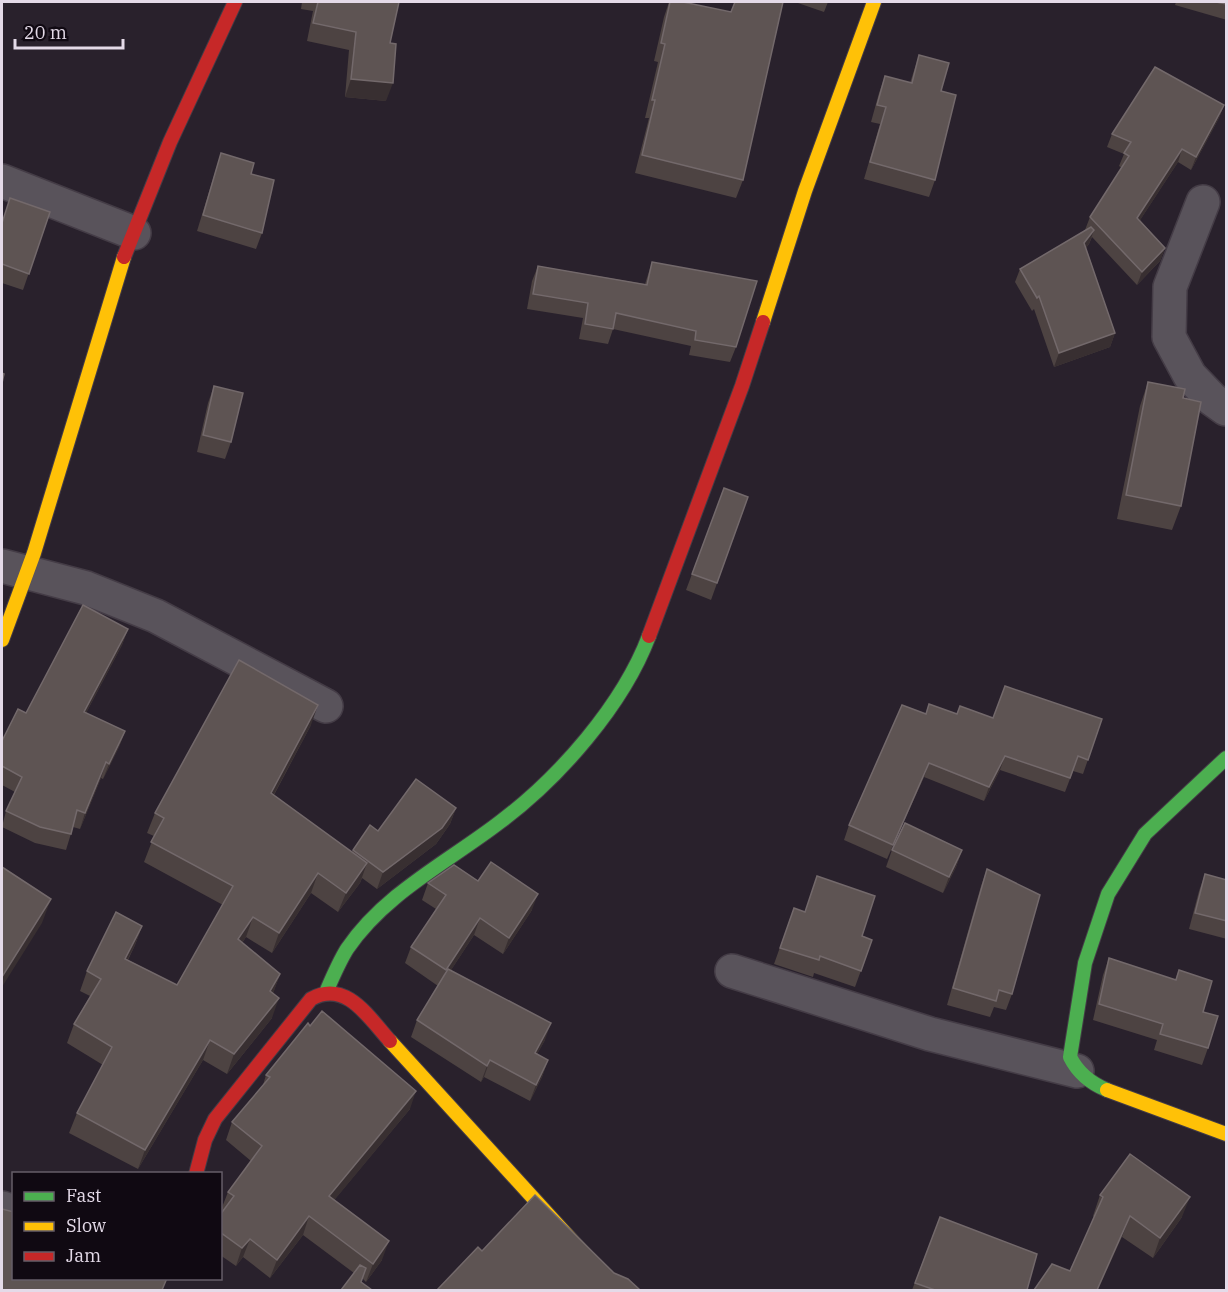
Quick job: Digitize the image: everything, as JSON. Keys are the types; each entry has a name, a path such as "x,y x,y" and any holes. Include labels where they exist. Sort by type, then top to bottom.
{"street":[{"path":"2,640 16,569 91,361 134,233 170,135 235,2"},
{"path":"196,1172 205,1140 215,1119 311,999 327,990 350,945 380,910 502,821 533,794 572,753 626,682 643,651 742,386 805,191 874,2"},
{"path":"2,181 134,233"},
{"path":"1203,202 1170,287 1169,337 1190,376 1212,399 1227,410"},
{"path":"16,569 86,588 156,616 326,706"},
{"path":"1077,1071 1070,1057 1072,1025 1085,963 1108,894 1145,834 1227,758"},
{"path":"732,971 930,1034 1077,1071 1097,1086 1227,1134"},
{"path":"327,990 339,991 351,999 617,1290"}],"building":[{"path":"318,2 399,2 390,43 396,44 393,83 351,79 356,32 313,23"},
{"path":"670,2 683,2 731,12 735,2 783,2 743,180 642,155 655,100 652,100 665,44 661,43"},
{"path":"919,55 949,63 941,91 956,95 935,180 870,162 886,107 877,105 885,76 912,83"},
{"path":"1155,67 1224,105 1196,157 1182,149 1137,218 1165,248 1142,272 1090,217 1129,156 1124,153 1131,142 1112,134"},
{"path":"221,153 254,163 251,174 274,180 262,233 203,215"},
{"path":"10,198 50,212 29,274 2,264 2,223"},
{"path":"1091,227 1094,230 1084,243 1115,333 1059,353 1039,296 1037,298 1020,269"},
{"path":"652,262 757,281 736,347 695,340 696,331 616,313 613,329 585,324 588,303 533,294 538,266 647,285"},
{"path":"1148,382 1185,389 1183,398 1201,402 1181,506 1126,495"},
{"path":"214,386 243,393 231,442 203,435"},
{"path":"724,488 748,497 717,583 692,574"},
{"path":"83,605 128,629 84,712 125,731 109,764 106,762 85,813 77,810 71,834 40,827 6,811 22,777 2,766 2,741 18,709 26,713"},
{"path":"239,660 318,705 271,793 367,863 346,893 318,873 279,933 253,917 238,939 280,974 270,991 279,998 234,1054 210,1040 145,1150 77,1113 112,1047 74,1024 101,979 87,971 116,912 142,926 125,959 177,985 233,886 151,842 164,818 155,813"},
{"path":"1005,686 1102,719 1088,760 1078,756 1070,778 1005,756 989,787 929,763 893,845 849,825 902,705 926,714 929,704 957,714 960,706 993,718"},
{"path":"416,779 456,808 442,828 383,872 353,850 370,825 378,831"},
{"path":"905,823 962,850 949,877 892,850"},
{"path":"491,862 538,894 509,938 480,918 446,970 411,947 446,895 428,883 454,865 478,881"},
{"path":"2,867 51,899 2,977"},
{"path":"987,869 1040,895 1012,994 999,990 996,1001 953,988"},
{"path":"1205,874 1227,880 1227,921 1195,913"},
{"path":"817,876 875,896 862,936 872,940 861,971 820,956 819,960 780,948 794,908 805,912"},
{"path":"1109,958 1176,980 1179,970 1212,981 1203,1012 1218,1016 1208,1048 1160,1034 1163,1024 1099,1004"},
{"path":"448,969 551,1023 535,1053 548,1060 536,1085 490,1060 487,1066 417,1020"},
{"path":"322,1011 416,1091 329,1196 389,1241 373,1264 309,1216 277,1260 250,1239 242,1248 222,1233 222,1212 234,1196 228,1192 262,1146 232,1122 270,1077 266,1075 308,1023 310,1026"},
{"path":"1130,1154 1190,1197 1160,1238 1130,1216 1097,1290 1034,1290 1052,1264 1070,1271 1103,1197 1100,1195"},
{"path":"535,1195 614,1273 628,1279 640,1290 437,1290 478,1247 482,1251"},
{"path":"2,1209 12,1212 12,1280 166,1280 162,1290 2,1290"},
{"path":"940,1217 1037,1254 1027,1290 935,1290 915,1283"},
{"path":"360,1265 366,1268 361,1282 372,1290 341,1290"}],"traffic: fast":[{"path":"327,990 347,949 380,911 418,879 500,822 545,784 566,762 606,714 638,662 649,636"},
{"path":"1107,1090 1085,1077 1070,1057 1085,963 1108,894 1145,834 1226,758"}],"traffic: slow":[{"path":"763,322 805,191 874,2"},
{"path":"2,640 34,553 124,257"},
{"path":"390,1041 617,1290"},
{"path":"1107,1090 1226,1134"}],"traffic: jam":[{"path":"124,257 170,142 235,2"},
{"path":"649,636 742,386 763,322"},
{"path":"197,1172 205,1140 215,1119 311,999 324,994 346,997 365,1012 390,1041"}]}
